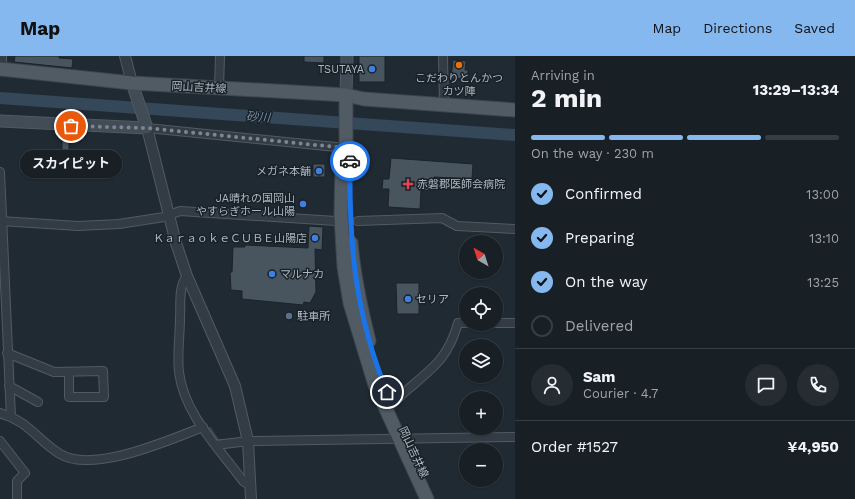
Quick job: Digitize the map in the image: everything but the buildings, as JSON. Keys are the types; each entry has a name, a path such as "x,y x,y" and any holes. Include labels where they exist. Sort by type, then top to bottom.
{"main road":[{"path":"347,56 346,100 515,101"},
{"name":"岡山吉井線","path":"1,70 134,88 219,88 346,100 346,148 350,161 349,217 353,267 357,287 371,350 427,499"},
{"path":"0,121 145,125 134,88"},
{"path":"444,101 515,110"},
{"name":"岡山吉井線","path":"346,148 342,160 341,216 344,267 350,303 375,385 437,499"}],"street":[{"path":"1,70 2,56"},
{"path":"125,56 134,88"},
{"path":"219,88 220,56"},
{"path":"443,56 444,101"},
{"path":"251,499 248,441 235,386 186,276 145,125 346,148"},
{"path":"0,172 11,417"},
{"path":"1,221 78,226 118,224 164,216 180,211 336,221"},
{"path":"358,221 442,218 456,226 515,229"},
{"path":"186,276 183,281 181,300 179,371 188,405 243,481 251,486"},
{"path":"392,404 400,399 405,392 432,370 443,357 452,342 459,323"},
{"path":"503,323 515,323"},
{"path":"7,353 54,372 103,371 104,397 69,397 69,372"},
{"path":"9,386 38,402"},
{"path":"0,413 11,417 30,428 41,439 61,454 79,460 97,460 127,454 165,442 203,426"},
{"path":"216,445 248,441 515,437"},
{"path":"0,441 25,473 18,481 17,499"}],"waterway":[{"name":"砂川","path":"0,98 515,135"},
{"path":"446,225 456,229"},
{"path":"0,418 8,420"},
{"path":"206,430 210,428 218,440 225,440"}],"tunnel":[{"path":"338,221 358,221"}],"way so far":[{"path":"71,126 147,128 346,148 350,161"}],"place":[{"name":"こだわりとんかつ カツ陣","path":"459,65"},
{"name":"TSUTAYA","path":"372,69"},
{"name":"スカイピット","path":"71,126"},
{"name":"メガネ本舗","path":"319,171"},
{"name":"赤磐郡医師会病院","path":"408,184"},
{"name":"JA晴れの国岡山 やすらぎホール山陽","path":"303,204"},
{"name":"ＫａｒａｏｋｅＣＵＢＥ山陽店","path":"315,238"},
{"name":"マルナカ","path":"272,274"},
{"name":"セリア","path":"408,299"},
{"name":"駐車所","path":"289,316"}],"route":[{"path":"350,161 349,217 353,267 359,301 371,350 387,392"}]}
